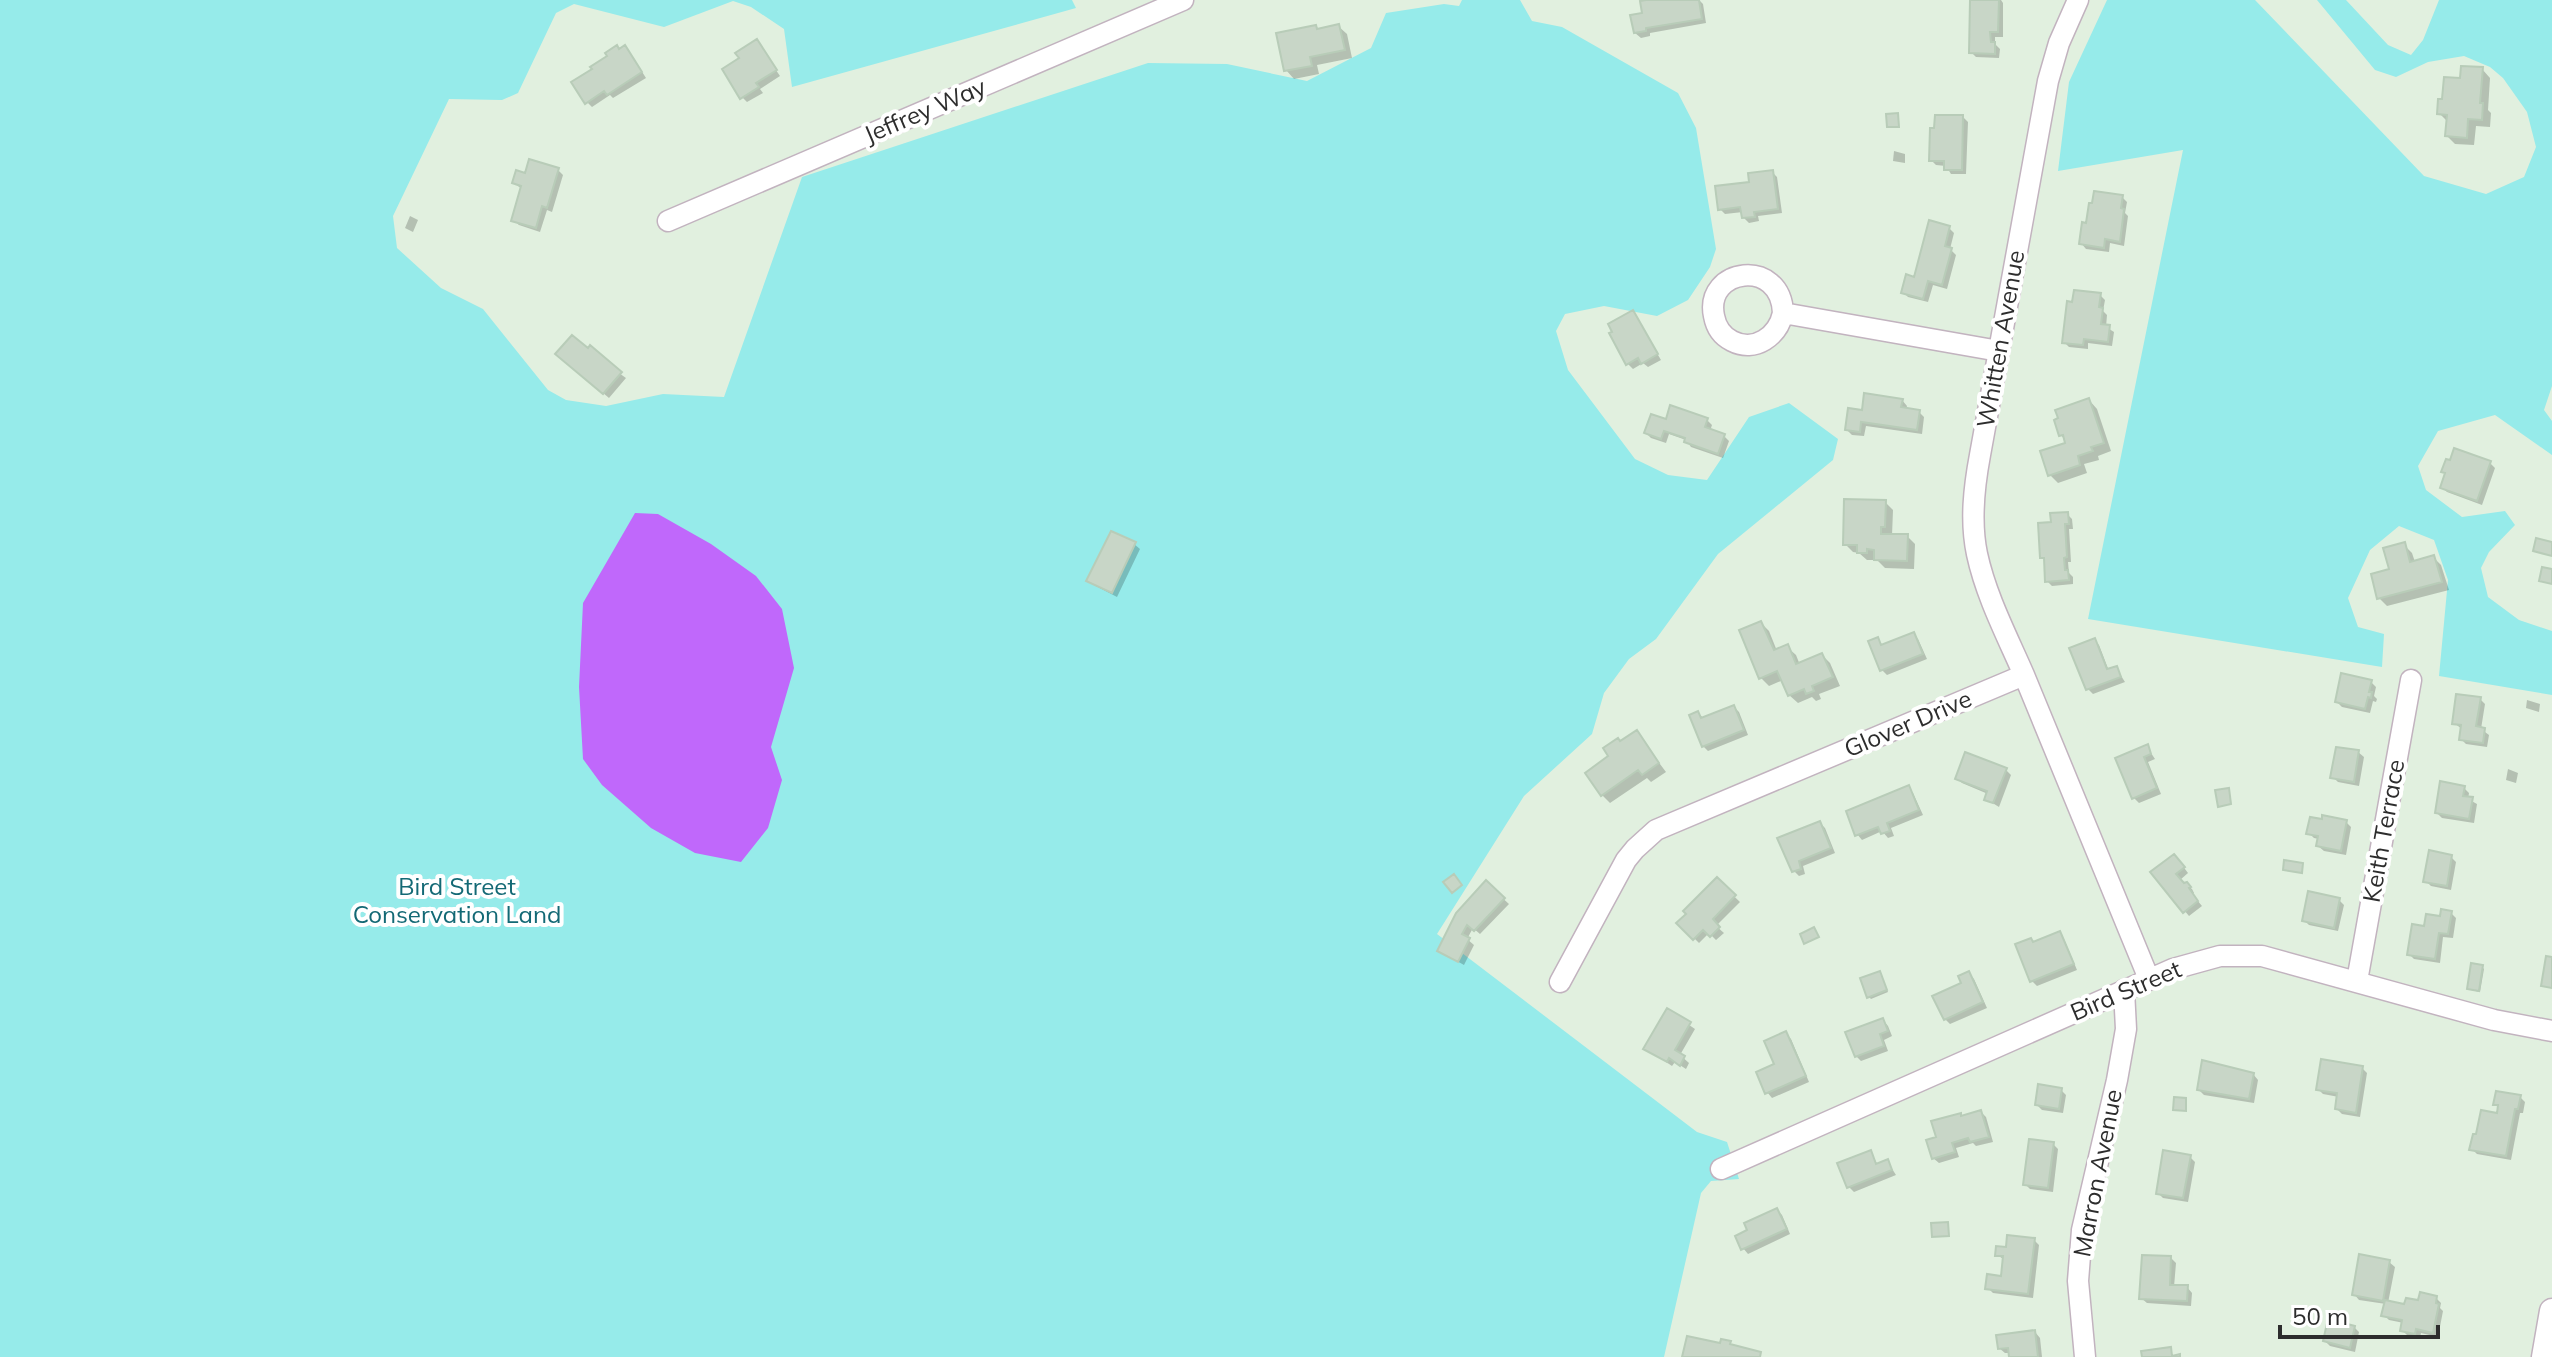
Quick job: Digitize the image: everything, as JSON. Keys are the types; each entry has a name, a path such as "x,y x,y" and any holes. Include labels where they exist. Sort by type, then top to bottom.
{"street":[{"name":"Jeffrey Way","path":"668,221 1183,0"},
{"name":"Whitten Avenue","path":"2024,675 1986,584 1977,553 1973,526 1976,478 2048,81 2059,43 2078,0"},
{"path":"1783,313 1999,351"},
{"path":"2024,675 2149,979"},
{"name":"Glover Drive","path":"1560,982 1626,860 1656,830 2024,675"},
{"name":"Keith Terrace","path":"2357,981 2411,680"},
{"name":"Bird Street","path":"1721,1169 2179,966 2220,956 2262,956 2494,1020 2552,1031"},
{"name":"Marron Avenue","path":"2085,1357 2078,1281 2082,1230 2126,1029 2124,990"},
{"path":"2544,1357 2552,1311"}],"green space":[{"name":"Bird Street Conservation Land","path":"0,0 1072,0 1076,8 792,87 784,29 751,7 733,1 664,27 574,4 556,13 518,93 502,100 449,99 393,216 397,248 441,288 483,309 548,390 566,400 606,406 663,394 724,397 802,177 1148,63 1227,64 1307,81 1371,48 1386,13 1444,4 1459,6 1462,0 1520,0 1532,21 1562,27 1678,93 1696,128 1716,249 1710,267 1688,300 1657,316 1604,306 1565,314 1556,331 1568,370 1635,459 1668,475 1707,480 1749,417 1789,403 1838,439 1833,460 1718,554 1656,639 1629,659 1604,693 1592,734 1524,796 1437,934 1697,1132 1727,1142 1739,1179 1711,1181 1701,1193 1664,1357 0,1357"},
{"path":"2107,0 2255,0 2424,176 2486,194 2524,177 2536,147 2527,112 2503,78 2490,67 2464,56 2428,62 2396,77 2375,70 2317,0 2346,0 2388,45 2411,55 2423,40 2439,0 2552,0 2552,386 2544,410 2552,421 2552,455 2495,415 2438,431 2418,466 2426,490 2462,517 2505,511 2515,525 2489,552 2481,568 2488,597 2519,620 2552,631 2552,695 2439,676 2448,580 2434,540 2399,526 2370,550 2348,598 2358,627 2384,634 2382,667 2088,619 2183,150 2058,171 2069,82"}],"shaded area":[{"path":"635,513 658,514 711,544 756,576 782,609 794,668 771,747 782,780 768,828 741,862 695,853 651,828 602,785 583,759 579,687 583,603"}],"building":[{"path":"1699,0 1702,19 1646,28 1646,31 1634,33 1630,15 1642,13 1640,1"},
{"path":"1970,0 1999,0 1998,32 1990,32 1991,42 1995,42 1995,54 1969,53"},
{"path":"1339,24 1345,50 1310,57 1312,66 1284,71 1276,33"},
{"path":"757,39 777,70 756,83 759,87 740,99 722,69 739,58 735,53"},
{"path":"617,45 619,49 625,45 642,72 607,95 604,91 585,104 571,82 592,69 590,67"},
{"path":"2461,66 2483,67 2482,120 2468,119 2467,138 2445,136 2447,115 2437,114 2444,77 2460,78"},
{"path":"1898,113 1899,127 1887,127 1886,114"},
{"path":"1935,115 1963,115 1962,170 1944,170 1944,161 1929,161 1930,128 1934,128"},
{"path":"529,159 559,168 547,208 542,206 536,228 511,221 521,186 512,183 516,170 525,173"},
{"path":"1773,170 1778,209 1754,212 1755,217 1742,218 1740,207 1718,210 1715,186 1749,182 1748,173"},
{"path":"2094,191 2123,195 2120,242 2105,239 2104,248 2079,244 2082,222 2086,223"},
{"path":"1929,220 1950,226 1945,246 1952,248 1942,285 1928,281 1923,299 1901,293 1906,274 1914,277"},
{"path":"2074,290 2101,293 2101,324 2110,325 2108,342 2084,339 2083,345 2062,343 2067,301 2072,302"},
{"path":"1633,310 1658,354 1641,364 1638,358 1626,365 1609,333 1612,332 1608,324"},
{"path":"572,335 588,348 590,345 622,372 603,394 555,354"},
{"path":"1864,393 1903,399 1901,407 1920,410 1917,430 1861,422 1860,432 1845,430 1848,408 1862,410"},
{"path":"2089,398 2104,443 2078,456 2080,465 2048,476 2040,451 2065,443 2054,420 2058,418 2055,410"},
{"path":"1670,405 1708,418 1705,427 1725,434 1718,454 1664,431 1661,439 1644,433 1651,414 1666,419"},
{"path":"2454,448 2491,461 2477,501 2440,488 2445,473 2441,472"},
{"path":"1844,499 1886,500 1885,527 1881,527 1881,534 1908,534 1907,561 1874,560 1874,550 1857,553 1857,545 1843,545"},
{"path":"2068,512 2069,524 2065,524 2067,557 2064,558 2069,580 2045,582 2038,523 2051,522 2050,513"},
{"path":"1111,531 1136,542 1112,593 1086,581"},
{"path":"2536,538 2552,542 2552,556 2533,551"},
{"path":"2405,542 2410,562 2434,555 2442,582 2377,599 2371,574 2389,569 2383,548"},
{"path":"2542,567 2552,569 2552,584 2539,581"},
{"path":"1761,621 1774,650 1788,644 1796,664 1822,653 1833,677 1812,686 1814,691 1806,694 1804,689 1788,696 1777,671 1759,679 1739,630"},
{"path":"1914,632 1923,654 1880,671 1868,641 1878,637 1881,645"},
{"path":"2095,638 2107,669 2117,666 2121,677 2086,690 2069,648"},
{"path":"2341,673 2372,680 2371,698 2368,697 2365,709 2335,702"},
{"path":"2456,694 2481,697 2476,726 2485,728 2483,743 2459,740 2461,725 2452,724"},
{"path":"1734,705 1744,730 1702,747 1689,715 1698,711 1701,718"},
{"path":"1637,730 1659,763 1642,775 1638,770 1601,796 1585,773 1608,756 1603,748"},
{"path":"2148,744 2151,754 2144,757 2157,788 2132,799 2115,758"},
{"path":"2336,747 2359,750 2354,782 2330,778"},
{"path":"1965,752 2007,768 1993,803 1984,800 1987,791 1955,779"},
{"path":"2440,781 2465,786 2463,796 2473,797 2469,819 2435,813"},
{"path":"1909,785 1919,810 1887,823 1890,831 1881,834 1878,827 1855,836 1846,811"},
{"path":"2229,788 2231,804 2218,807 2215,790"},
{"path":"2322,815 2347,820 2341,851 2316,846 2318,836 2306,834 2310,817 2322,819"},
{"path":"1820,821 1831,848 1799,861 1801,869 1792,872 1777,838"},
{"path":"2429,850 2452,855 2447,886 2423,882"},
{"path":"2174,854 2185,867 2176,874 2184,883 2187,882 2198,901 2183,913 2150,872"},
{"path":"2284,860 2303,863 2302,873 2283,870"},
{"path":"1454,874 1462,885 1452,893 1443,882"},
{"path":"1717,877 1736,895 1713,919 1720,927 1710,937 1703,930 1693,940 1676,923 1686,914 1683,911"},
{"path":"1486,880 1505,898 1474,931 1467,925 1462,934 1470,938 1458,962 1437,951 1456,913"},
{"path":"2308,891 2340,898 2334,928 2302,921"},
{"path":"2441,909 2452,911 2448,934 2439,933 2435,959 2407,955 2412,924 2424,926 2426,914 2440,916"},
{"path":"1814,927 1819,937 1804,944 1800,934"},
{"path":"2060,931 2074,964 2030,982 2015,944 2031,938 2033,942"},
{"path":"2546,956 2552,957 2552,988 2541,986"},
{"path":"2471,963 2483,965 2479,991 2467,989"},
{"path":"1880,971 1887,990 1867,998 1860,978"},
{"path":"1969,971 1983,1002 1944,1020 1932,996 1961,983 1958,976"},
{"path":"1667,1008 1691,1022 1675,1050 1685,1056 1680,1066 1669,1058 1667,1062 1643,1049"},
{"path":"1883,1018 1888,1031 1880,1034 1884,1046 1855,1057 1845,1032"},
{"path":"1786,1031 1806,1076 1765,1094 1756,1072 1774,1064 1764,1041"},
{"path":"2321,1059 2363,1066 2356,1113 2335,1109 2337,1093 2316,1090"},
{"path":"2202,1060 2254,1073 2249,1099 2197,1090"},
{"path":"2038,1084 2062,1088 2059,1109 2035,1105"},
{"path":"2496,1091 2521,1095 2518,1109 2515,1109 2506,1156 2469,1150 2481,1110 2497,1113 2498,1105 2493,1105"},
{"path":"2174,1097 2186,1098 2186,1111 2173,1110"},
{"path":"1981,1110 1989,1137 1952,1143 1955,1152 1932,1159 1926,1140 1936,1137 1931,1121"},
{"path":"2029,1139 2054,1142 2048,1188 2023,1185"},
{"path":"1871,1150 1876,1164 1888,1159 1892,1170 1847,1188 1837,1163"},
{"path":"2163,1150 2191,1155 2183,1198 2156,1194"},
{"path":"1777,1208 1787,1229 1741,1250 1735,1236 1747,1230 1744,1223"},
{"path":"1948,1222 1949,1236 1932,1237 1931,1223"},
{"path":"2007,1235 2035,1238 2028,1294 1985,1289 1987,1274 2001,1276 2003,1256 1995,1256 1996,1246 2006,1247"},
{"path":"2359,1254 2390,1260 2383,1301 2352,1295"},
{"path":"2142,1255 2171,1256 2170,1285 2188,1285 2187,1301 2139,1299"},
{"path":"2420,1292 2437,1296 2436,1303 2439,1304 2433,1333 2416,1329 2415,1334 2400,1331 2402,1320 2381,1316 2385,1300 2404,1304 2406,1298 2418,1300"},
{"path":"2328,1319 2355,1326 2350,1348 2323,1341"},
{"path":"2035,1330 2038,1357 2009,1357 2008,1348 1998,1349 1996,1335"},
{"path":"1687,1336 1720,1343 1721,1339 1731,1341 1730,1344 1761,1352 1760,1357 1682,1357"},
{"path":"2171,1347 2172,1356 2180,1354 2180,1357 2142,1357 2141,1351"}]}
